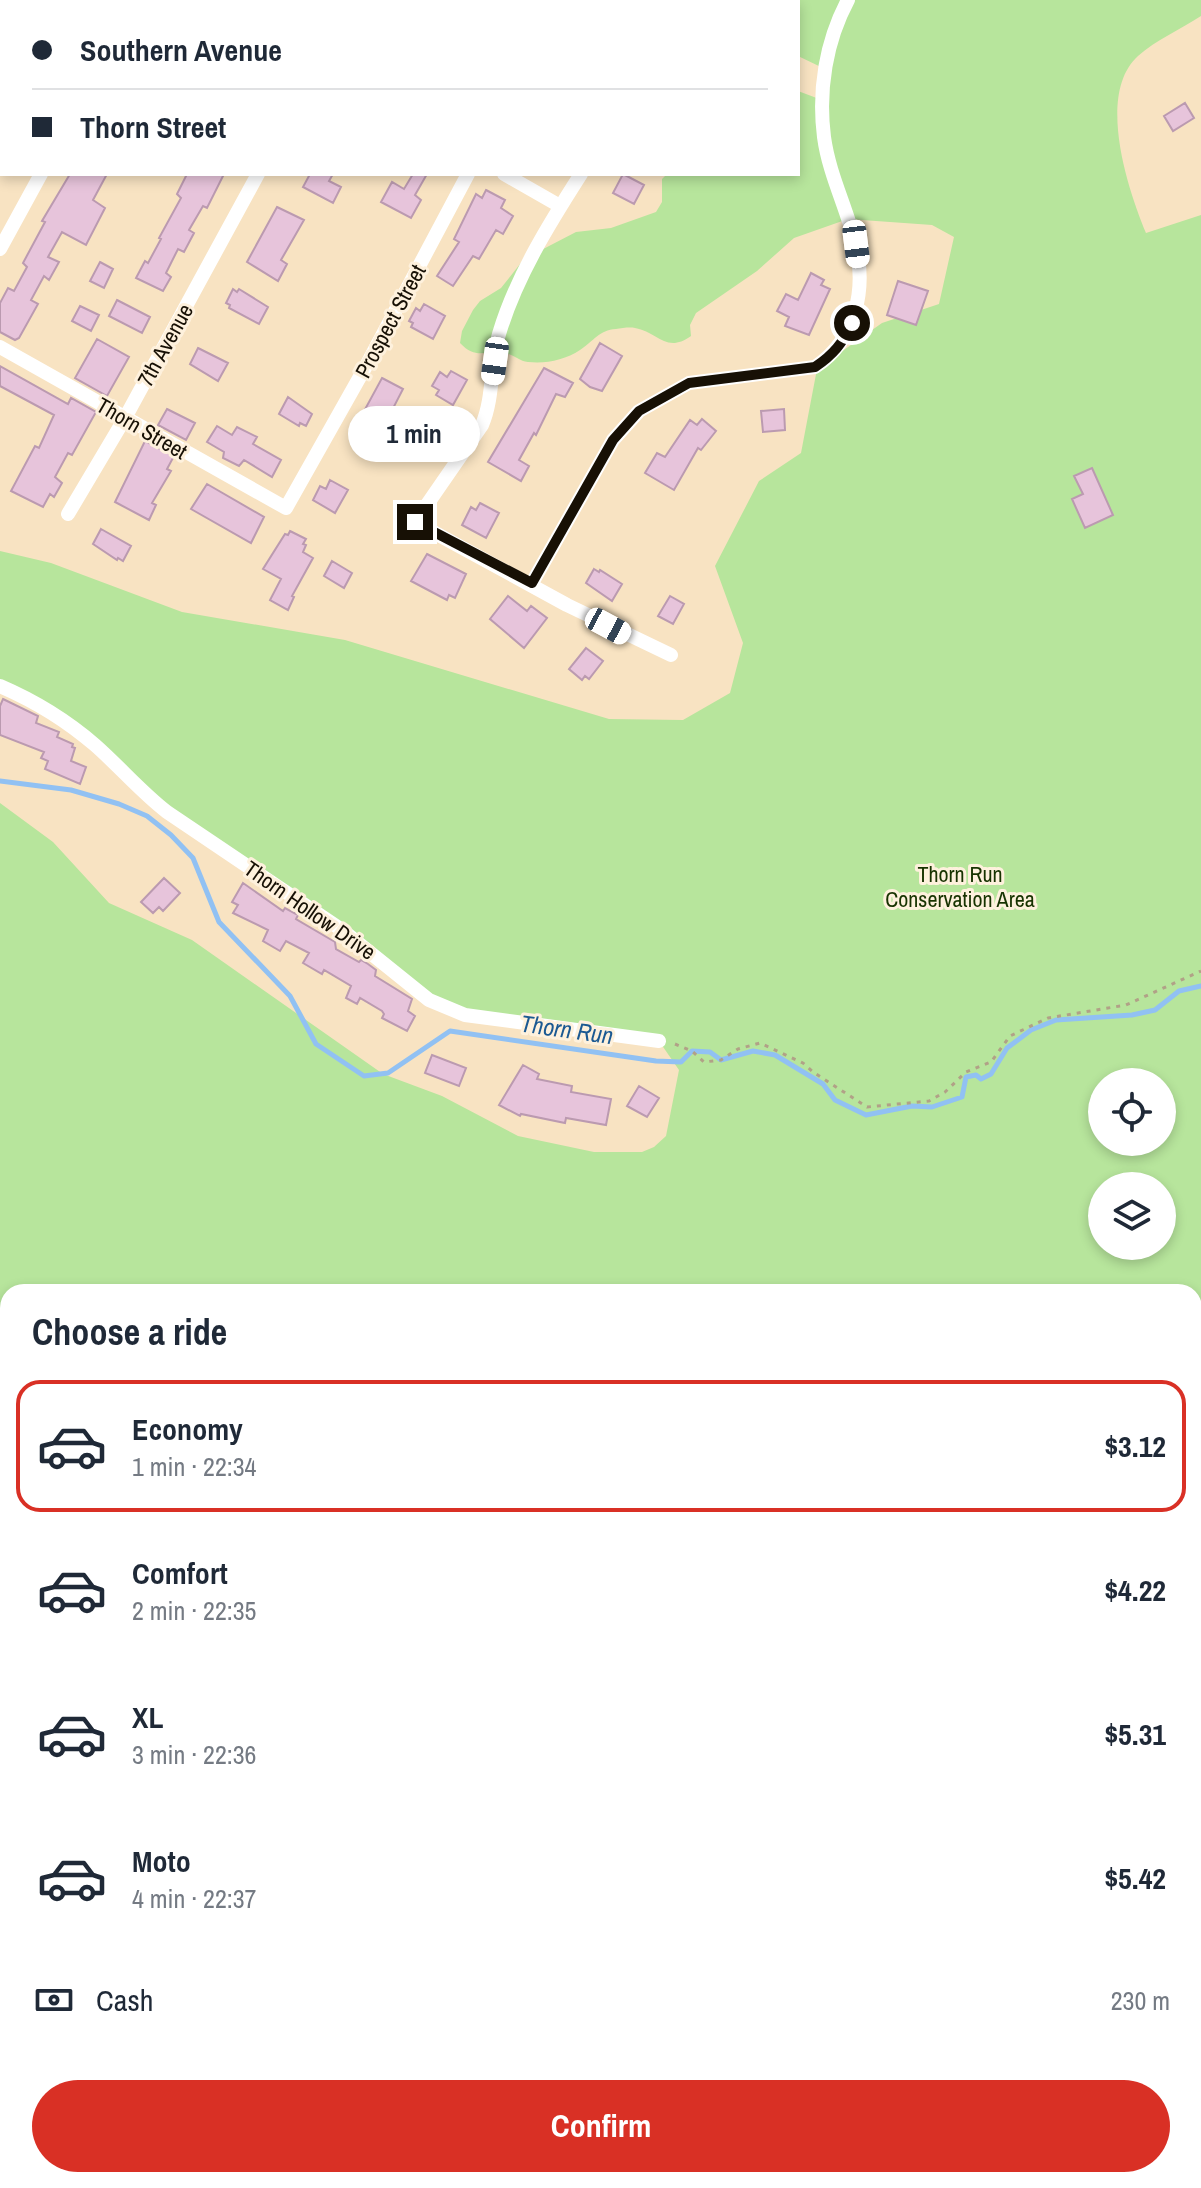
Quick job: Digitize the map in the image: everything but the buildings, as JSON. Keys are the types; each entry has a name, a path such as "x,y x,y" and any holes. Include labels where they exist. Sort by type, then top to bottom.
{"street":[{"path":"532,583 613,440 639,411 689,383 815,367 831,356 843,342 859,299 859,270 856,244 828,162 822,100 824,69 832,36 848,0"},
{"path":"0,249 40,176"},
{"name":"7th Avenue","path":"68,514 125,418 257,176"},
{"name":"Prospect Street","path":"286,508 467,176"},
{"path":"508,176 560,206"},
{"path":"580,176 525,267 498,335 487,413 482,425 415,522 617,631 671,655"},
{"name":"Thorn Street","path":"0,347 286,508"},
{"name":"Thorn Hollow Drive","path":"0,686 43,706 67,723 96,746 156,804 342,930 429,1000 465,1015 659,1041"}],"path":[{"path":"659,1041 685,1047 704,1062 721,1060 738,1049 760,1043 803,1063 867,1107 929,1101 945,1092 966,1072 991,1062 1010,1036 1022,1030 1048,1018 1126,1005 1201,971"}],"green space":[{"path":"800,0 846,0 823,68 800,57"},
{"name":"Thorn Run Conservation Area","path":"848,0 1201,0 1201,16 1138,56 1126,73 1119,94 1117,117 1124,168 1146,233 1201,215 1201,1284 0,1284 0,803 53,842 109,903 192,940 383,1074 442,1096 518,1136 594,1152 642,1152 654,1147 666,1136 679,1070 659,1041 444,1008 210,842 96,746 0,686 0,551 51,563 182,612 345,640 609,719 683,720 730,693 743,643 715,566 759,481 801,453 817,369 882,323 939,304 954,237 932,225 848,219 794,238 757,271 696,313 690,325 691,336 675,343 643,330 621,328 601,334 568,356 535,362 505,353 472,352 460,343 462,331 480,301 501,288 524,259 576,232 611,228 656,212 662,202 662,179 665,176 800,176 800,92 822,100"}],"waterway":[{"name":"Thorn Run","path":"0,781 71,790 119,804 147,816 171,835 193,858 219,922 290,996 316,1044 364,1076 388,1073 450,1031 656,1061 681,1062 692,1051 710,1052 721,1060 753,1051 775,1055 823,1084 835,1100 866,1115 912,1106 932,1107 962,1097 966,1077 976,1075 981,1079 991,1074 1007,1048 1031,1030 1056,1020 1132,1015 1155,1010 1179,991 1201,986"}],"route":[{"path":"415,522 532,583 613,440 639,411 689,383 815,367 831,356 843,342 852,323"}]}
